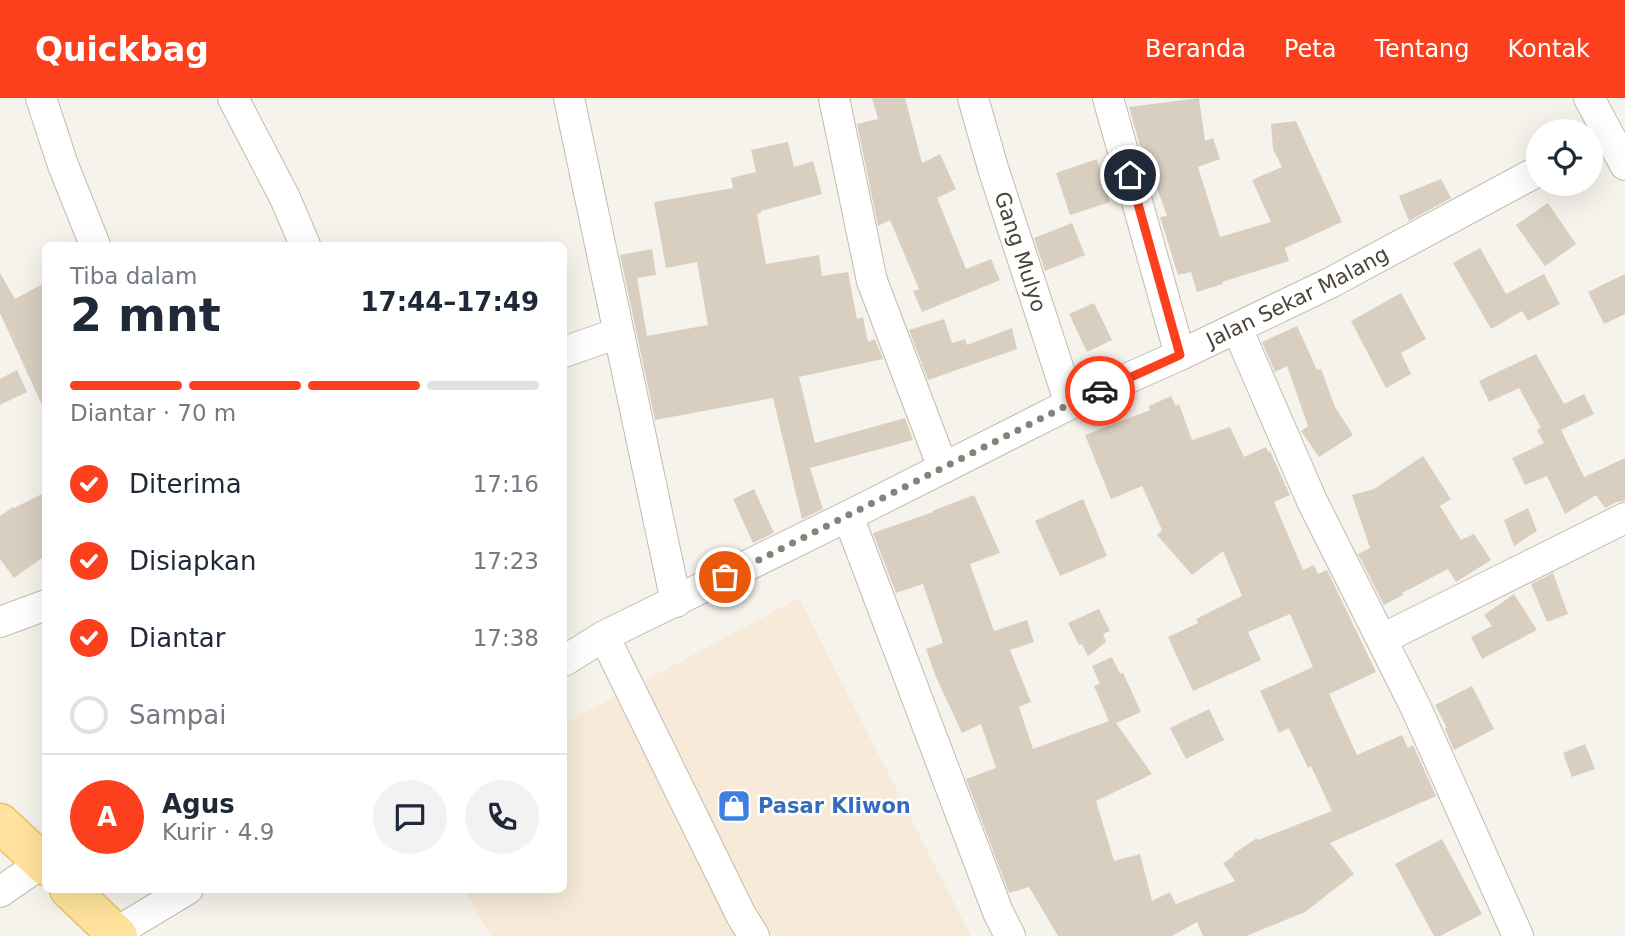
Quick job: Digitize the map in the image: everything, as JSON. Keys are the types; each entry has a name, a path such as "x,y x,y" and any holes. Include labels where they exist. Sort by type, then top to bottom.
{"main road":[{"path":"0,823 42,862"},
{"path":"73,893 116,935"}],"street":[{"path":"41,98 63,165 94,242"},
{"path":"233,98 285,198 304,242"},
{"path":"569,98 676,602"},
{"path":"834,98 872,281 943,468"},
{"name":"Gang Mulyo","path":"973,98 993,169 1070,404"},
{"path":"1108,98 1180,355"},
{"path":"1590,98 1625,165"},
{"name":"Jalan Sekar Malang","path":"567,659 604,636 1070,404 1330,284 1526,178"},
{"path":"1237,328 1312,501 1416,708 1518,936"},
{"path":"567,351 618,333"},
{"path":"848,516 998,912 1010,936"},
{"path":"1382,639 1625,518"},
{"path":"0,622 42,607"},
{"path":"604,636 741,915 754,936"},
{"path":"0,892 42,865"},
{"path":"116,935 182,893"}],"shaded area":[{"name":"Pasar Kliwon","path":"799,598 971,936 491,936 466,893 567,893 567,722"}],"building":[{"path":"872,98 905,98 922,163 940,154 956,189 937,198 966,269 991,259 1000,280 922,312 913,291 919,289 890,220 878,226 857,124 878,119"},
{"path":"1199,98 1205,141 1213,138 1220,159 1198,167 1220,237 1271,222 1252,180 1282,167 1273,149 1271,124 1296,121 1342,222 1285,248 1289,261 1197,292 1191,272 1178,275 1160,217 1167,216 1140,146 1129,107"},
{"path":"788,142 794,167 813,161 822,194 757,214 766,264 819,255 822,276 848,272 857,319 863,317 868,342 875,339 883,359 799,377 815,443 905,418 913,440 810,468 823,509 802,519 773,398 655,420 620,255 652,249 656,275 637,278 647,336 708,325 697,262 666,268 654,202 733,188 731,178 756,172 751,150"},
{"path":"1097,159 1110,202 1070,215 1056,173"},
{"path":"1441,179 1451,198 1409,221 1399,196"},
{"path":"1548,203 1576,244 1545,266 1516,225"},
{"path":"1072,223 1085,255 1045,271 1034,238"},
{"path":"1480,248 1506,294 1544,274 1560,304 1528,321 1522,311 1491,329 1453,263"},
{"path":"0,273 15,299 42,284 42,405 0,313"},
{"path":"1625,274 1625,314 1604,324 1588,292"},
{"path":"1401,293 1426,339 1401,353 1411,374 1386,388 1351,321"},
{"path":"1094,303 1112,340 1087,352 1069,314"},
{"path":"944,319 952,343 965,339 967,345 1012,328 1017,349 928,380 909,330"},
{"path":"1297,326 1317,370 1321,369 1335,407 1353,435 1319,457 1301,431 1308,426 1287,366 1275,372 1262,342"},
{"path":"1536,354 1564,404 1584,394 1594,414 1561,430 1584,477 1625,458 1625,501 1605,508 1596,495 1565,514 1547,476 1525,485 1512,458 1544,443 1537,430 1541,428 1519,388 1489,402 1479,381"},
{"path":"17,370 27,392 0,405 0,379"},
{"path":"1171,396 1176,406 1179,404 1192,440 1230,427 1244,457 1266,447 1268,452 1270,451 1290,495 1274,502 1303,570 1314,565 1318,574 1327,570 1376,672 1329,694 1357,755 1402,735 1408,748 1413,745 1436,796 1330,843 1354,874 1305,912 1246,936 1203,936 1197,922 1172,936 1058,936 1029,887 1009,893 966,779 996,768 981,724 962,733 926,649 943,643 923,584 896,593 873,533 974,495 1000,553 970,564 994,631 1027,620 1034,642 1010,650 1031,702 1019,707 1033,749 1109,721 1094,686 1100,684 1092,666 1112,657 1120,674 1123,673 1141,712 1116,723 1152,774 1096,801 1114,861 1140,854 1152,901 1170,892 1176,904 1235,881 1223,863 1234,856 1233,854 1257,838 1258,840 1332,811 1289,728 1279,733 1260,691 1313,667 1290,614 1248,632 1261,660 1193,691 1168,637 1198,623 1196,619 1242,596 1223,551 1192,575 1157,535 1162,530 1142,486 1111,499 1085,435 1150,410 1149,406"},
{"path":"1423,456 1451,499 1440,506 1461,540 1474,534 1491,560 1456,582 1448,569 1384,605 1358,554 1370,548 1352,495 1374,489"},
{"path":"754,489 774,533 753,543 733,499"},
{"path":"42,494 42,558 14,578 0,559 0,516"},
{"path":"1083,499 1107,556 1060,576 1035,521"},
{"path":"1528,508 1537,531 1514,546 1504,520"},
{"path":"1553,573 1568,614 1547,622 1531,584"},
{"path":"1514,594 1537,630 1482,659 1471,637 1492,626 1484,615"},
{"path":"1099,609 1110,631 1103,634 1106,642 1088,656 1068,623"},
{"path":"1472,686 1494,729 1454,750 1445,729 1447,728 1435,705"},
{"path":"1209,709 1224,740 1186,759 1170,728"},
{"path":"1585,744 1595,769 1572,777 1563,753"},
{"path":"1442,839 1482,914 1440,936 1434,936 1395,864"}],"way so far":[{"path":"725,577 1100,391"}],"place":[{"name":"Pasar Kliwon","path":"734,806"}],"route":[{"path":"1100,391 1180,355 1130,175"}]}
